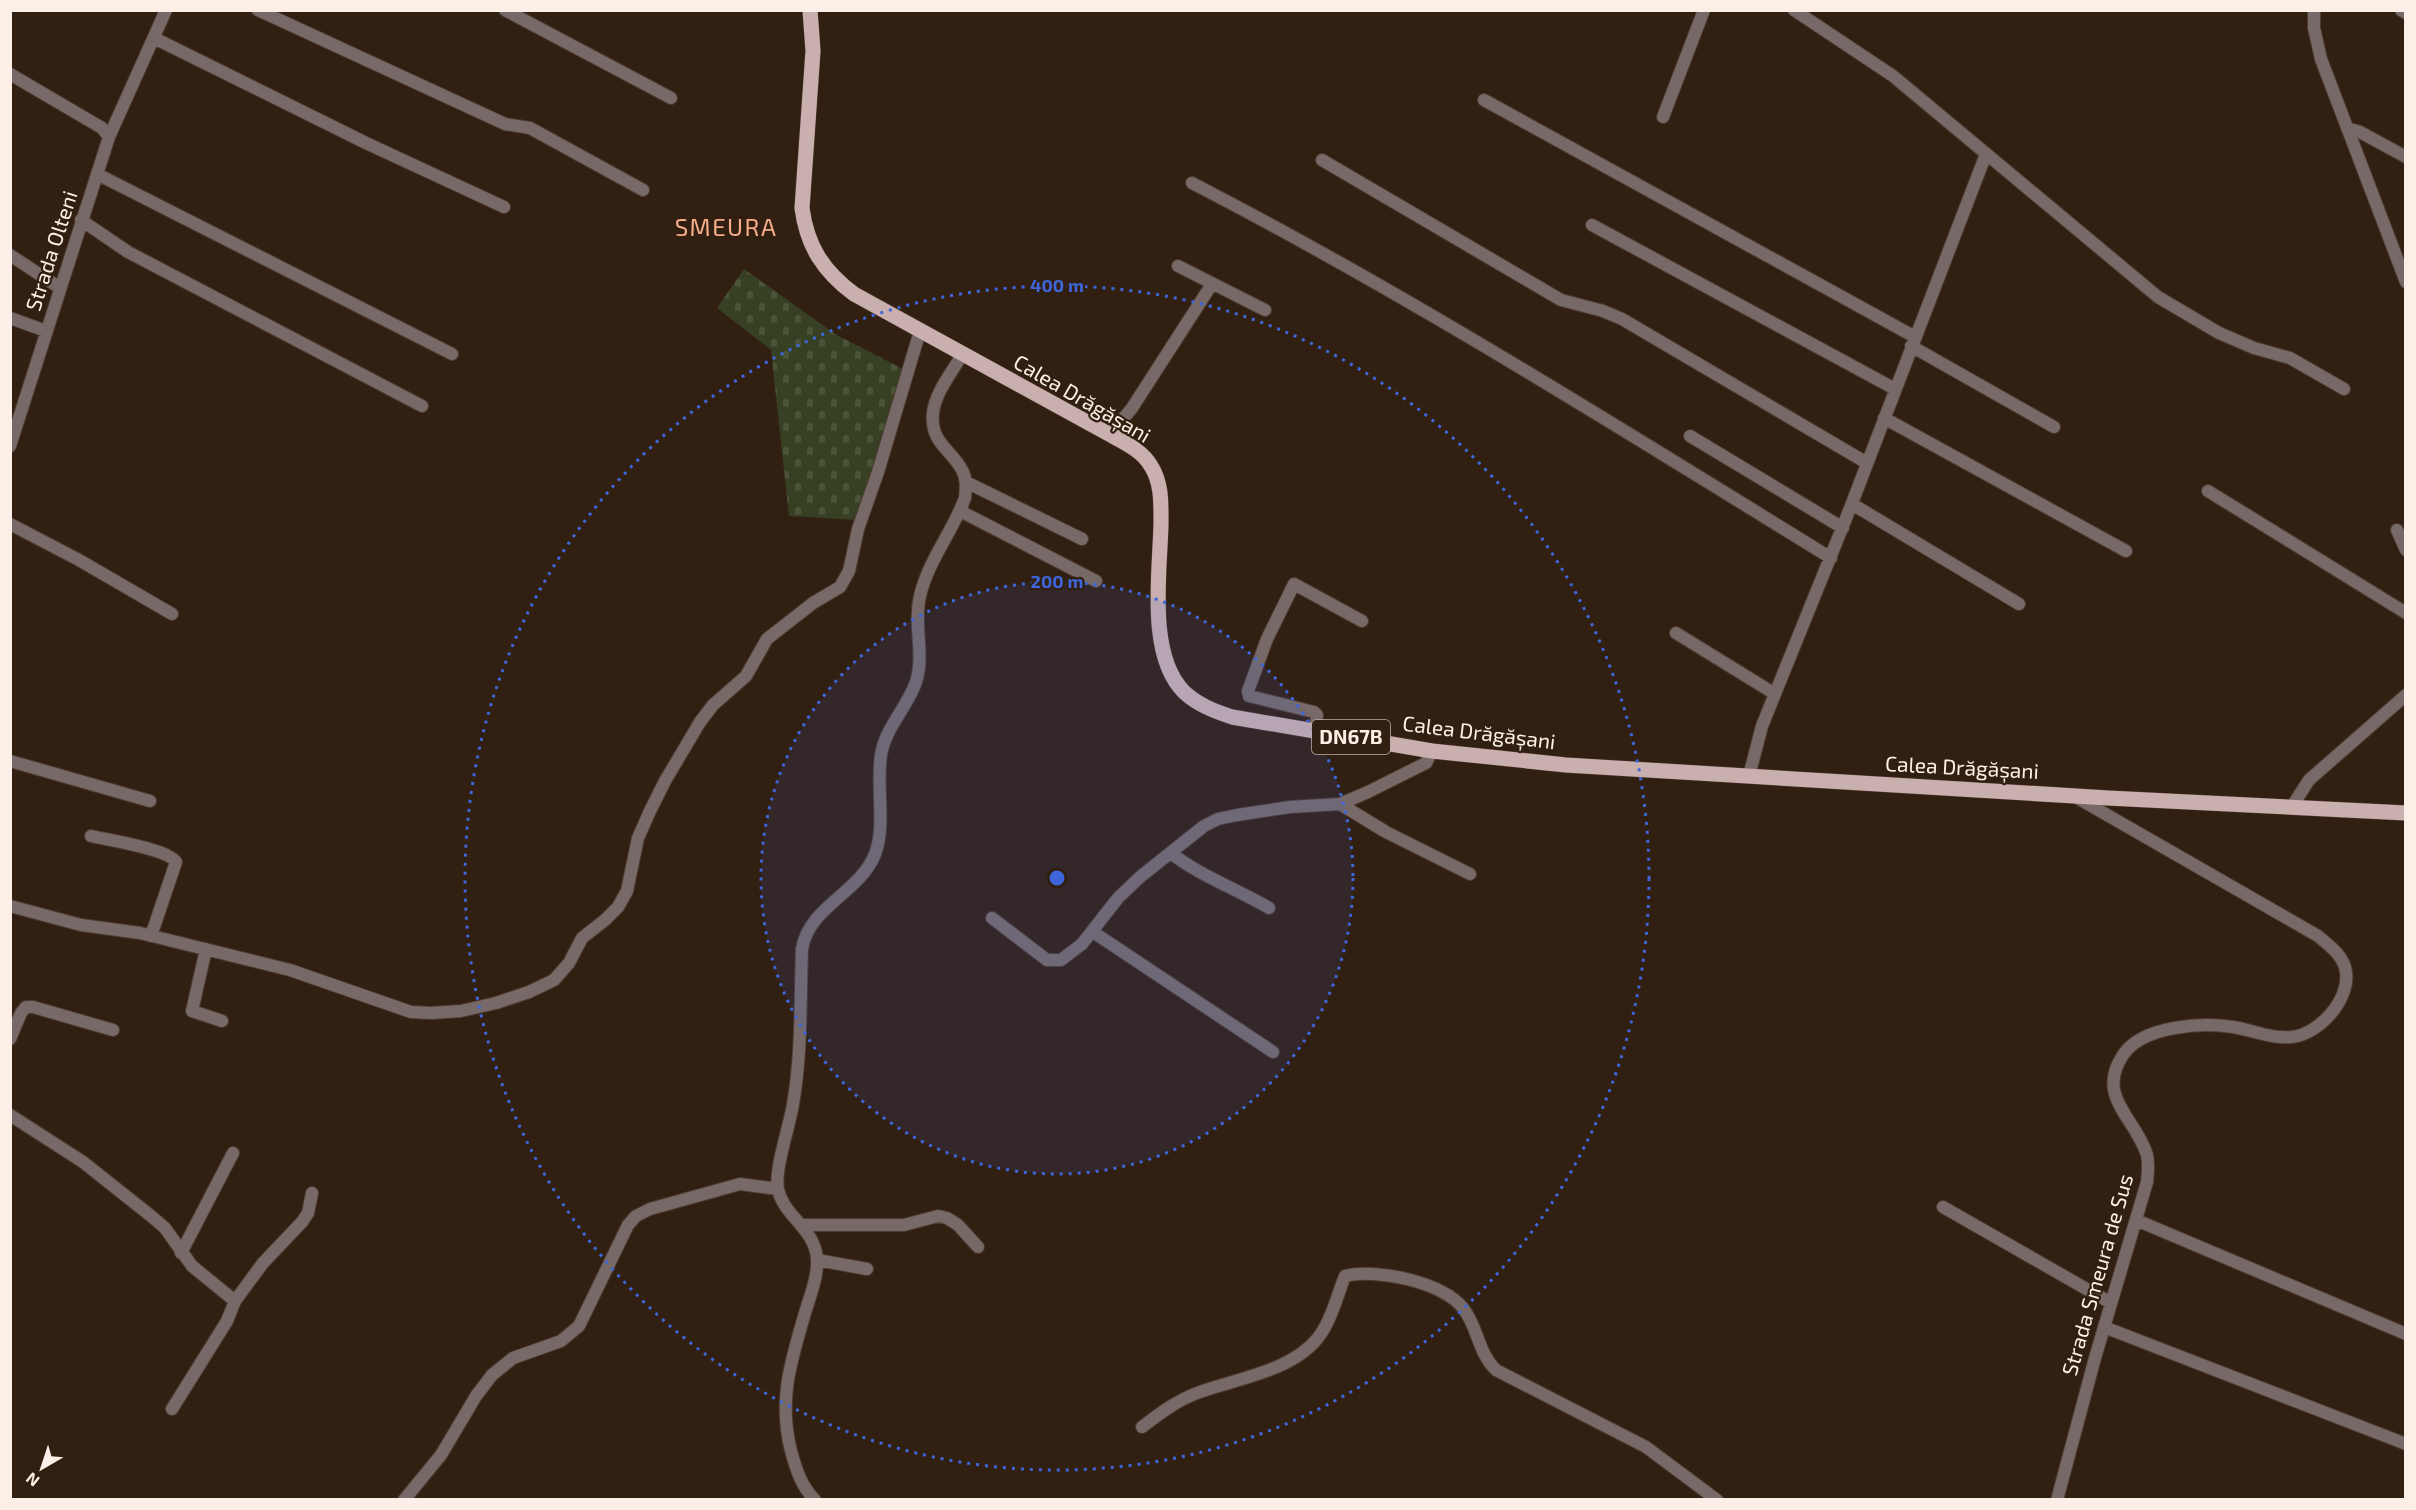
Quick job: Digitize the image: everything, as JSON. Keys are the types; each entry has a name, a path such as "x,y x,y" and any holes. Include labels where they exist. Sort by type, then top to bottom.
{"main road":[{"name":"Calea Drăgășani","path":"810,10 813,44 802,207 809,241 817,257 837,281 854,294 1107,433 1145,457 1158,480 1161,509 1159,636 1167,667 1183,691 1204,707 1232,717 1432,751 1566,765 2074,796 2406,813"}],"street":[{"name":"Strada Olteni","path":"10,446 15,413 46,331 109,137 166,10"},
{"path":"258,10 505,124 530,128 643,190"},
{"path":"506,10 671,98"},
{"path":"1663,117 1704,10"},
{"path":"1794,10 1893,76 2158,297 2219,333 2254,348 2290,358 2344,389"},
{"path":"2314,10 2314,28 2321,59 2406,282"},
{"path":"2401,10 2406,13"},
{"path":"154,38 366,143 504,207"},
{"path":"10,74 102,128 109,137"},
{"path":"1484,100 1913,342 2054,427"},
{"path":"2347,128 2361,132 2406,157"},
{"path":"1749,776 1762,726 1843,528 1986,154"},
{"path":"1322,160 1561,300 1603,311 1622,319 1867,463"},
{"path":"97,174 452,354"},
{"path":"1192,183 1293,235 1584,407 1831,558"},
{"path":"81,220 128,252 422,406"},
{"path":"1592,225 1895,389"},
{"path":"10,255 60,288"},
{"path":"1178,266 1264,310"},
{"path":"1107,433 1118,425 1132,408 1212,284"},
{"path":"10,318 46,331"},
{"path":"10,906 81,925 151,936 290,970 411,1012 461,1011 529,992 554,980 569,963 582,938 618,907 627,891 642,829 665,781 706,713 746,676 767,639 813,603 840,587 849,571 858,529 878,472 920,331"},
{"path":"814,1500 801,1483 789,1441 786,1384 813,1286 817,1260 815,1246 782,1200 777,1189 794,1104 801,1044 801,965 804,938 816,918 869,868 876,853 879,831 880,757 884,744 910,698 919,671 920,597 925,581 965,498 966,482 962,470 938,441 933,414 936,401 962,355"},
{"path":"1884,418 2126,551"},
{"path":"1690,436 1843,528"},
{"path":"966,482 1082,539"},
{"path":"2208,491 2406,613"},
{"path":"1852,504 2019,604"},
{"path":"960,511 1096,580"},
{"path":"10,524 79,560 172,614"},
{"path":"2397,530 2406,550"},
{"path":"1316,731 1317,715 1314,712 1249,696 1248,691 1267,639 1294,585 1362,621"},
{"path":"1676,633 1776,694"},
{"path":"2291,808 2309,780 2406,695"},
{"path":"992,918 1047,960 1061,960 1082,944 1118,897 1140,877 1193,834 1218,819 1290,807 1340,804 1426,763 1432,751"},
{"path":"10,761 150,801"},
{"name":"Strada Smeura de Sus","path":"2057,1500 2110,1304 2136,1220 2148,1167 2146,1154 2115,1096 2114,1071 2123,1054 2132,1045 2151,1033 2180,1028 2234,1027 2276,1037 2307,1033 2319,1025 2335,1008 2345,987 2346,972 2342,960 2318,936 2074,796"},
{"path":"1340,804 1386,832 1470,874"},
{"path":"91,836 174,858 176,862 151,936"},
{"path":"1171,854 1188,867 1241,891 1269,908"},
{"path":"1093,932 1273,1052"},
{"path":"207,949 192,1011 222,1021"},
{"path":"10,1040 21,1013 26,1007 113,1030"},
{"path":"10,1115 82,1162 137,1204 165,1228 192,1266 235,1301"},
{"path":"181,1253 233,1153"},
{"path":"404,1500 441,1455 476,1396 492,1375 513,1358 561,1341 579,1326 628,1225 636,1216 650,1209 740,1184 777,1189"},
{"path":"172,1409 227,1321 235,1301 263,1263 308,1213 312,1193"},
{"path":"1943,1207 2110,1304"},
{"path":"802,1225 904,1225 938,1216 947,1218 958,1225 978,1247"},
{"path":"2136,1220 2406,1334"},
{"path":"817,1260 867,1269"},
{"path":"1142,1427 1164,1410 1196,1394 1276,1366 1303,1352 1317,1339 1326,1324 1345,1276 1359,1272 1381,1274 1437,1289 1462,1307 1485,1357 1496,1370 1646,1448 1717,1500"},
{"path":"2104,1327 2406,1444"}],"green space":[{"path":"744,269 835,334 903,369 857,520 789,516 771,350 717,308"}],"district":[{"name":"SMEURA","path":"726,228"}]}
